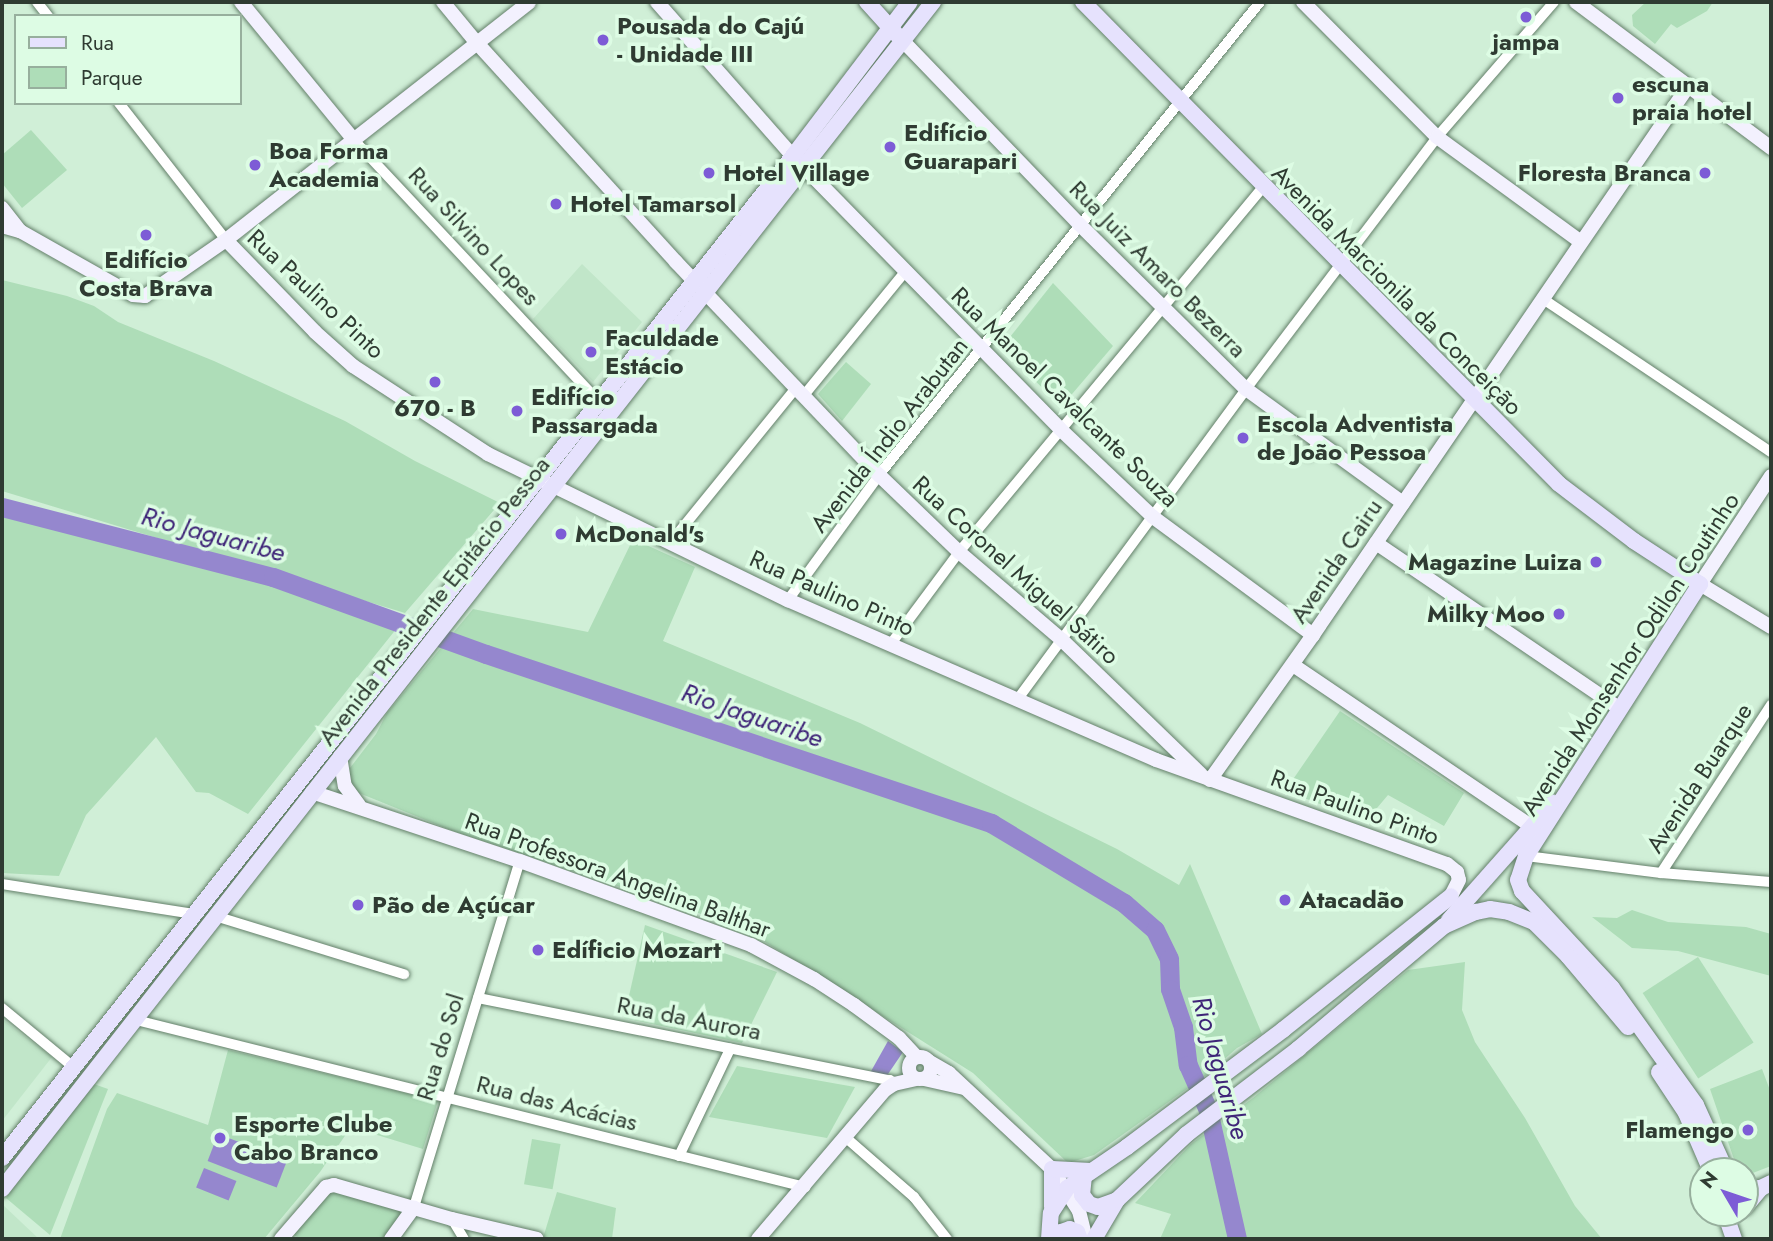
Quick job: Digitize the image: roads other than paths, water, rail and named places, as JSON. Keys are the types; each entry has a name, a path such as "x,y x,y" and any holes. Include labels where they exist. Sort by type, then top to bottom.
{"main road":[{"name":"Rua Silvino Lopes","path":"241,2 353,139"},
{"name":"Rua Coronel Miguel Sátiro","path":"443,2 476,42 700,286 879,475 959,552 1062,640 1210,780"},
{"path":"2,226 20,231 133,295 140,297 154,292 226,240 529,2"},
{"name":"Rua Manoel Cavalcante Souza","path":"657,2 793,156 1060,429 1153,517 1313,635"},
{"path":"867,2 903,41"},
{"name":"Avenida Presidente Epitácio Pessoa","path":"2,1189 553,487 793,156 909,2"},
{"name":"Avenida Presidente Epitácio Pessoa","path":"2,1158 598,401 806,168 933,2"},
{"name":"Avenida Marcionila da Conceição","path":"1083,2 1472,399 1559,484 1634,541 1700,584"},
{"path":"1303,2 1437,137 1581,242"},
{"path":"1576,2 1687,88 1771,148"},
{"name":"Rua Juiz Amaro Bezerra","path":"903,41 1080,225 1246,389 1403,503"},
{"name":"Avenida Cairu","path":"1210,780 1293,665 1472,399 1687,88"},
{"path":"2,208 20,231"},
{"name":"Rua Paulino Pinto","path":"226,240 315,332 354,366 480,449 536,480 788,600 1156,760 1447,864 1457,872 1459,880 1451,896"},
{"name":"Avenida Monsenhor Odilon Coutinho","path":"1526,856 1771,476"},
{"path":"1376,542 1619,708"},
{"path":"1700,584 1771,627"},
{"path":"1293,665 1532,827"},
{"path":"1156,760 1163,759 1174,748"},
{"path":"340,756 345,786 360,806"},
{"path":"1094,1239 1117,1200 1186,1134 1298,1049 1444,926 1581,769"},
{"name":"Rua Professora Angelina Balthar","path":"312,792 520,861 751,945 854,1005 899,1038 919,1060 946,1070 1052,1169 1067,1188 1079,1211 1086,1239"},
{"path":"1526,856 1519,873 1522,891 1612,988 1696,1105 1720,1157"},
{"path":"1051,1213 1067,1188 1284,1029 1451,896"},
{"path":"1444,926 1490,909 1534,922 1568,956 1625,1023 1686,1113 1705,1157"},
{"path":"758,1239 805,1187 844,1136 890,1085 919,1060 932,1070 920,1079"},
{"path":"890,1085 920,1079 964,1088"},
{"path":"1049,1239 1052,1169 1088,1174"},
{"path":"1088,1174 1082,1195 1088,1204 1098,1207 1117,1200"},
{"path":"284,1238 329,1185 537,1239"},
{"name":"Rua do Sol","path":"391,1239 414,1207"},
{"path":"1056,1239 1061,1232 1070,1228 1077,1232 1080,1239"}],"street":[{"name":"Avenida Índio Arabutan","path":"788,600 879,475 1260,2"},
{"path":"1017,701 1246,389 1437,137 1554,2"},
{"path":"121,105 226,240"},
{"name":"Rua Silvino Lopes","path":"353,139 598,401"},
{"path":"890,645 959,552 1263,187"},
{"path":"670,543 905,272"},
{"path":"1543,299 1771,452"},
{"path":"1308,456 1318,442"},
{"name":"Avenida Buarque","path":"1661,873 1771,705"},
{"path":"1526,856 1661,873 1771,882"},
{"name":"Rua do Sol","path":"414,1207 450,1097 520,861"},
{"path":"2,884 194,914"},
{"path":"215,916 404,974"},
{"name":"Rua da Aurora","path":"478,999 730,1049 890,1085"},
{"path":"2,1008 72,1066"},
{"name":"Rua das Acácias","path":"136,1020 805,1187"},
{"path":"679,1156 730,1049"},
{"path":"844,1136 914,1197 947,1239"},
{"path":"452,1219 464,1239"}],"waterway":[{"name":"Rio Jaguaribe","path":"2,507 273,577 486,654 991,823 1124,903 1155,930 1169,959 1170,989 1183,1027 1188,1065 1208,1110 1237,1239"}],"place":[{"name":"jampa","path":"1526,17"},
{"name":"Pousada do Cajú - Unidade III","path":"603,40"},
{"name":"escuna praia hotel","path":"1618,98"},
{"name":"Edifício Guarapari","path":"890,147"},
{"name":"Boa Forma Academia","path":"255,165"},
{"name":"Hotel Village","path":"709,173"},
{"name":"Floresta Branca","path":"1705,173"},
{"name":"Hotel Tamarsol","path":"556,204"},
{"name":"Edifício Costa Brava","path":"146,235"},
{"name":"Faculdade Estácio","path":"591,352"},
{"name":"670 - B","path":"435,382"},
{"name":"Edifício Passargada","path":"517,411"},
{"name":"Escola Adventista de João Pessoa","path":"1243,438"},
{"name":"McDonald's","path":"561,534"},
{"name":"Magazine Luiza","path":"1596,562"},
{"name":"Milky Moo","path":"1559,614"},
{"name":"Atacadão","path":"1285,900"},
{"name":"Pão de Açúcar","path":"358,905"},
{"name":"Edíficio Mozart","path":"538,950"},
{"name":"Flamengo","path":"1748,1130"},
{"name":"Esporte Clube Cabo Branco","path":"220,1138"}]}
